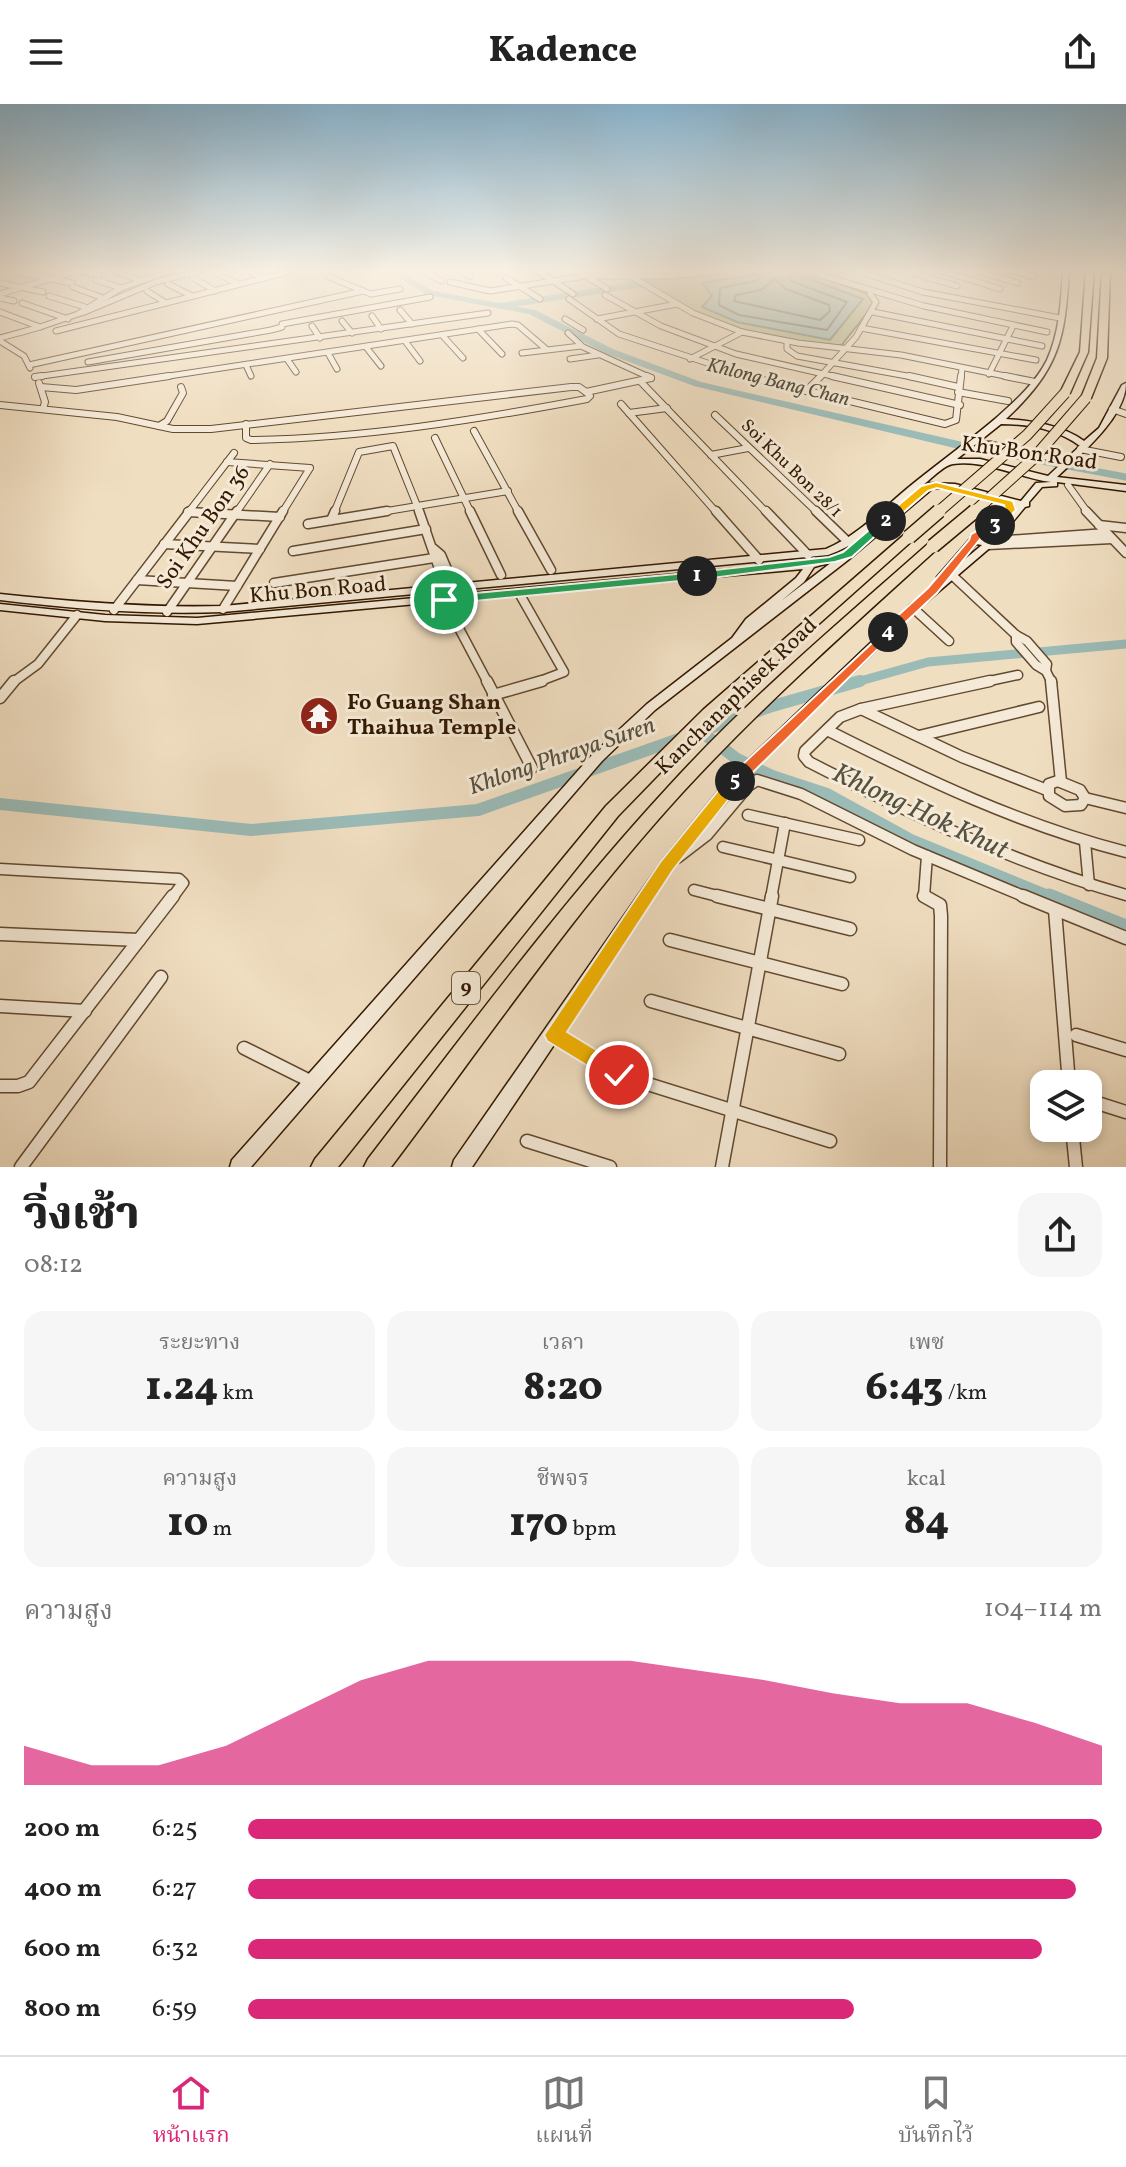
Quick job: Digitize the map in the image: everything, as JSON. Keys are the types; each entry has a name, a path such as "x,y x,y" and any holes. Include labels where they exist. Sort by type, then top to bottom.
{"highway":[{"name":"Kanchanaphisek Road","path":"323,1167 612,811 666,754 782,646 1027,435 1065,393 1084,352 1086,320"},
{"name":"Kanchanaphisek Road","path":"376,1167 642,826 747,716 1067,425 1086,398 1102,358 1104,320"}],"main road":[{"path":"948,461 971,448 1033,385 1052,356 1059,320"},
{"path":"1019,423 1014,413 1034,395 1033,385"},
{"path":"997,421 1074,436 1088,432 1103,422 1126,385"},
{"path":"1052,476 1102,429 1103,422"},
{"path":"985,432 989,440 1002,446 1067,461"},
{"path":"1074,436 1082,447"},
{"path":"971,448 1002,446"},
{"path":"971,448 970,457 980,462"},
{"name":"Khu Bon Road","path":"0,597 114,610 167,612 449,592 762,565 786,558 812,558 848,542 948,461 980,462 1038,481 1126,490"},
{"path":"936,473 945,485"},
{"name":"Khu Bon Road","path":"0,607 77,615 197,621 449,592 519,593 847,555 925,489 945,485 1009,503 1026,504 1038,481 1052,476 1126,490"},
{"path":"932,591 953,576 987,540 1009,513 1009,503"},
{"path":"461,1167 554,1035 667,865 733,782 1026,504"},
{"path":"239,1167 597,758 651,707 737,639 831,571 847,555"},
{"path":"812,558 813,582"},
{"path":"737,639 750,621 800,580 812,558"},
{"path":"762,565 781,579 786,592"}],"street":[{"path":"20,320 40,327"},
{"path":"0,340 62,320"},
{"path":"70,320 79,324"},
{"path":"56,331 97,320"},
{"path":"29,365 235,320"},
{"path":"275,320 288,342"},
{"path":"88,362 321,320"},
{"path":"374,320 381,329"},
{"path":"408,320 412,324"},
{"path":"35,377 72,369 154,362 442,320"},
{"path":"494,320 503,325"},
{"path":"566,320 583,330 568,333 581,346 652,379 586,392"},
{"path":"598,320 623,336 690,359 945,424 956,420 962,368"},
{"path":"652,320 713,346 821,375 960,405"},
{"path":"708,320 742,332 787,342 901,355 1033,385"},
{"path":"806,391 847,348 867,320"},
{"path":"910,320 1042,346"},
{"path":"985,320 1047,332"},
{"path":"342,321 352,333"},
{"path":"41,387 76,390 503,325 518,325 546,349"},
{"path":"312,326 320,338"},
{"path":"993,374 998,353 1013,326"},
{"path":"861,328 1036,360"},
{"path":"478,329 502,354"},
{"path":"690,359 742,332"},
{"path":"442,335 463,358"},
{"path":"250,336 255,347"},
{"path":"0,340 24,356 41,387 45,402 43,409"},
{"path":"405,341 420,361"},
{"path":"787,342 787,349 792,354 1008,401"},
{"path":"218,343 221,352"},
{"path":"522,353 581,346"},
{"path":"0,352 9,347"},
{"path":"366,347 381,366"},
{"path":"185,349 188,357"},
{"path":"328,353 337,369"},
{"path":"151,354 154,362"},
{"path":"570,359 599,355"},
{"path":"287,359 296,372"},
{"path":"246,365 251,376"},
{"path":"641,382 812,558"},
{"path":"0,405 117,417 187,430 574,386 590,397 349,437 251,440 246,438 246,424"},
{"path":"158,426 169,418 183,393 181,387"},
{"path":"621,404 762,565"},
{"path":"629,413 667,408"},
{"path":"1112,409 1126,414"},
{"name":"Soi Khu Bon 28/1","path":"715,415 848,542"},
{"path":"474,431 551,570"},
{"path":"435,438 501,575"},
{"path":"331,520 360,451 394,447 449,592 493,695 532,768"},
{"path":"1082,447 1121,457"},
{"path":"711,455 748,448"},
{"path":"114,610 234,453"},
{"path":"223,609 310,468 227,462"},
{"name":"Soi Khu Bon 36","path":"167,612 270,464"},
{"path":"1068,485 1073,496 1126,553"},
{"path":"308,524 508,491"},
{"path":"188,512 280,517"},
{"path":"1099,525 1126,528"},
{"path":"293,551 426,529"},
{"path":"987,540 1008,546 1109,536"},
{"path":"164,544 260,549"},
{"path":"274,583 434,554"},
{"path":"953,576 1016,635 1016,642 1046,671 1053,685 1061,782"},
{"path":"137,580 237,586"},
{"path":"493,695 560,676 564,672 519,593"},
{"path":"913,608 949,641"},
{"path":"0,698 14,681 38,664 77,615"},
{"path":"1018,675 861,709 840,717 805,751 804,756 809,762 917,817 1089,885 1126,895"},
{"path":"918,736 1039,707"},
{"path":"861,709 1047,790 1053,800 1065,806 1081,805 1085,798"},
{"path":"827,730 934,784 1085,842 1126,852"},
{"path":"667,865 707,835 755,779 801,794 927,856 1126,938"},
{"path":"1047,790 1049,784 1061,782 1076,787 1085,798 1126,808"},
{"path":"748,815 859,840"},
{"path":"722,1167 785,823"},
{"path":"1085,842 1089,885"},
{"path":"723,847 850,877"},
{"path":"927,856 924,896 940,905 941,916 940,1167"},
{"path":"0,869 182,881 180,889 29,1082 18,1086 0,1086"},
{"path":"694,890 850,929"},
{"path":"1055,910 1068,1070"},
{"path":"0,934 139,940"},
{"path":"670,940 842,984"},
{"path":"21,1167 161,977"},
{"path":"651,1001 839,1054"},
{"path":"0,1006 85,1011"},
{"path":"554,1035 619,1075 830,1141"},
{"path":"1076,1035 1126,1050"},
{"path":"244,1048 313,1082"},
{"path":"1102,1104 1126,1112"},
{"path":"527,1141 610,1167"},
{"path":"1073,1142 1076,1167"}],"green space":[{"path":"710,320 862,320 841,346 755,335"}],"water":[{"path":"731,320 846,320 830,340"}],"waterway":[{"name":"Khlong Bang Chan","path":"547,320 609,351 698,384 967,447"},
{"name":"Khlong Bang Chan","path":"967,447 1126,477"},
{"name":"Khlong Phraya Suren","path":"853,683 928,662 1126,644"},
{"name":"Khlong Phraya Suren","path":"853,683 860,681"},
{"name":"Khlong Phraya Suren","path":"700,731 769,707 853,683"},
{"name":"Khlong Phraya Suren","path":"0,804 251,830 478,810 700,731"},
{"name":"Khlong Hok Khut","path":"700,731 737,759 772,776 827,794 911,840 1053,898"},
{"name":"Khlong Hok Khut","path":"1049,896 1126,927"}],"place":[{"name":"Fo Guang Shan Thaihua Temple","path":"319,716"}],"route":[{"path":"444,600 810,565 847,555 931,485 951,486 1009,503 1011,507 1009,513 994,526 975,537 932,591 733,782 667,865 554,1035 619,1075"}]}
